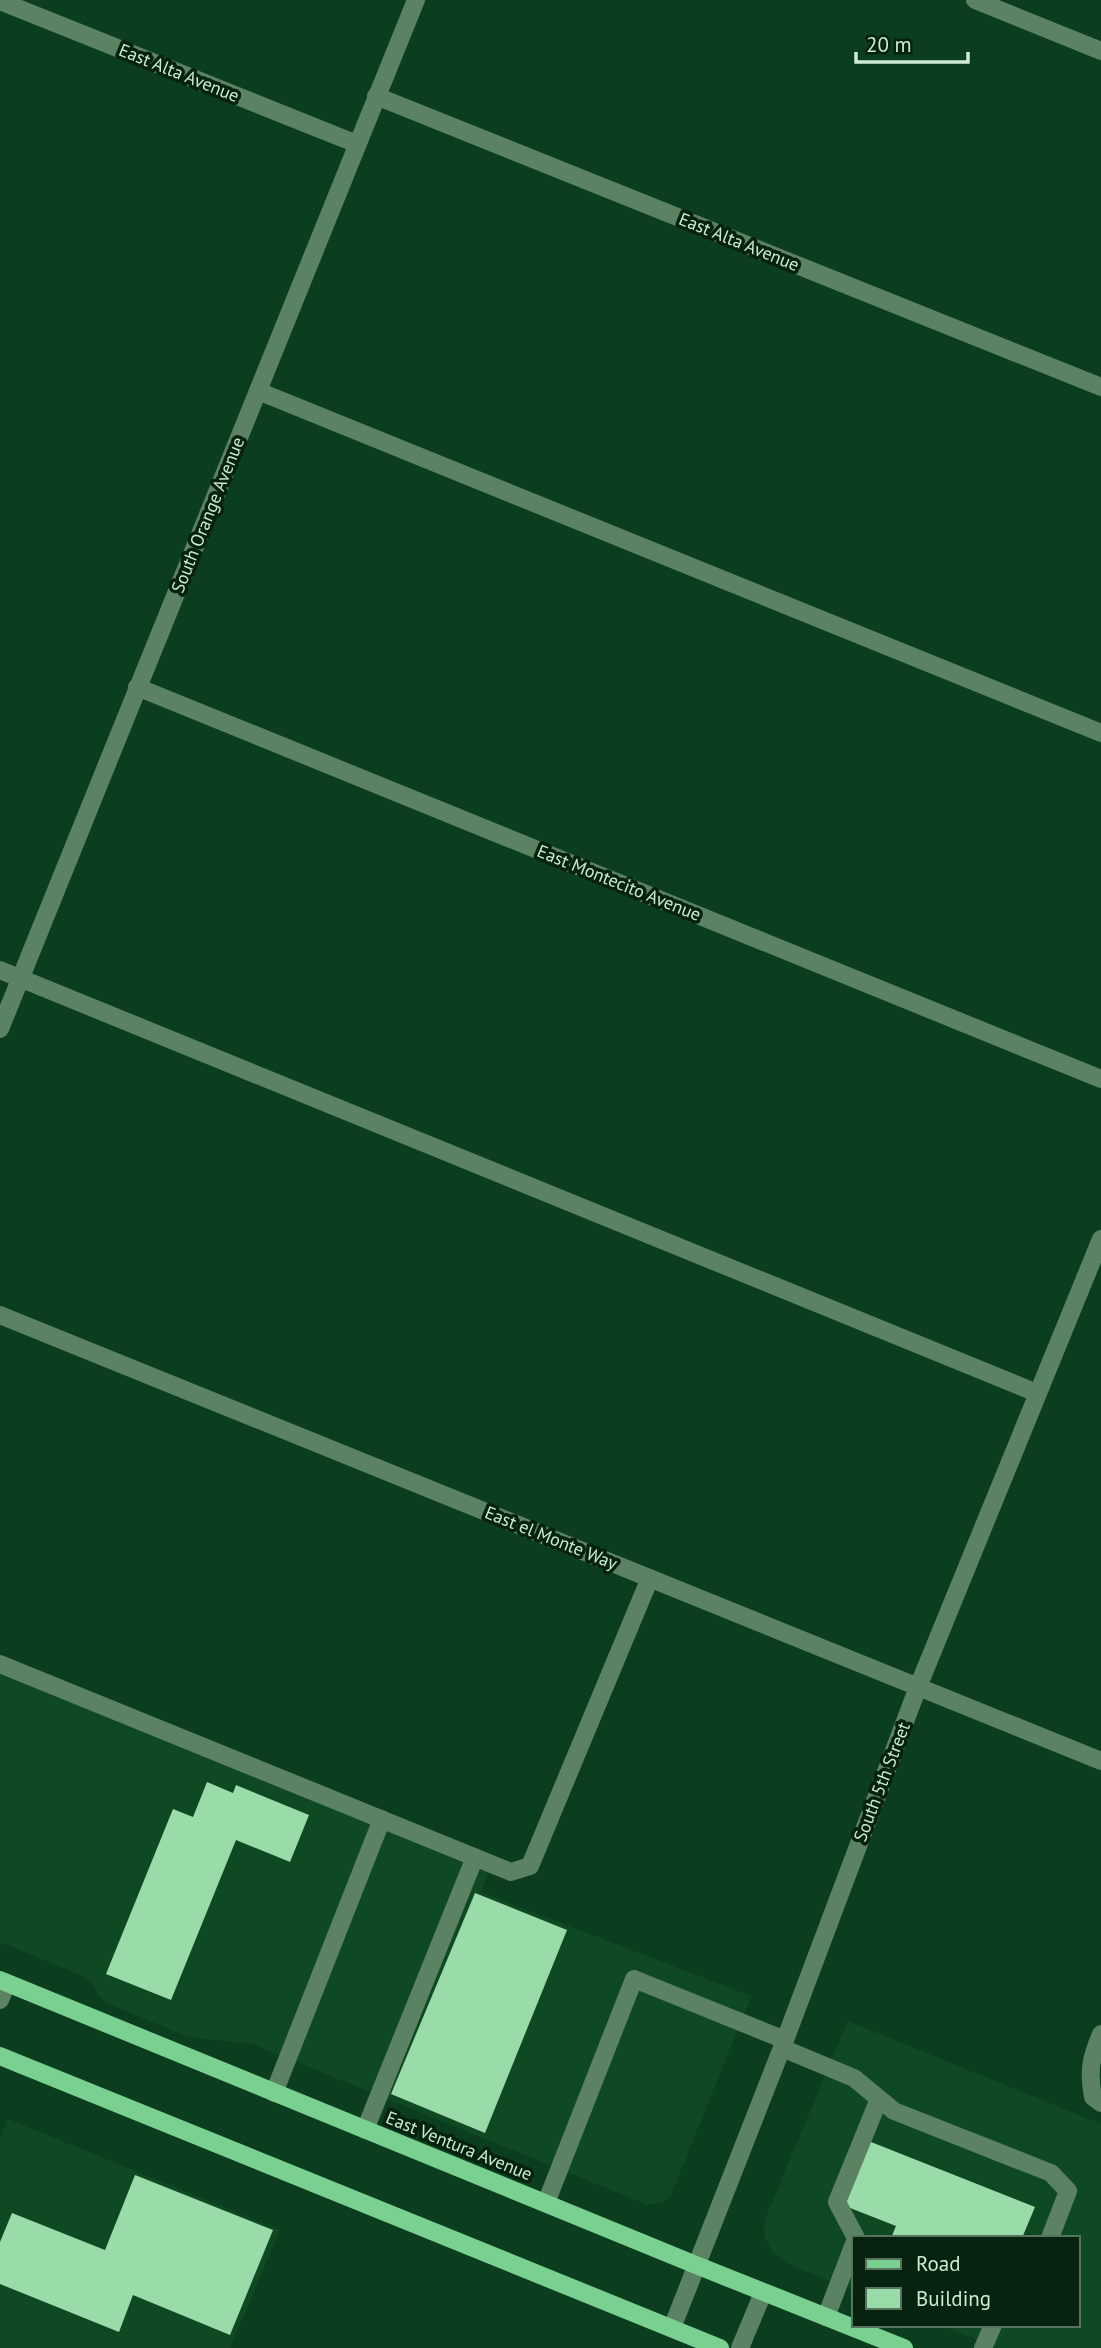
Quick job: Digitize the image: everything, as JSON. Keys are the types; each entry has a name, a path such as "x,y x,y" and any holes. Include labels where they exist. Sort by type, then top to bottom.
{"main road":[{"name":"East Ventura Avenue","path":"2,1988 274,2092 904,2348"},
{"path":"0,2056 720,2348"}],"street":[{"name":"South Orange Avenue","path":"0,1029 416,0"},
{"path":"975,0 1101,51"},
{"name":"East Alta Avenue","path":"0,1 357,144"},
{"name":"East Alta Avenue","path":"376,96 1101,387"},
{"path":"258,391 1101,733"},
{"name":"East Montecito Avenue","path":"137,687 1101,1079"},
{"path":"0,970 1037,1393"},
{"name":"South 5th Street","path":"671,2328 783,2044 918,1687 1101,1239"},
{"name":"East el Monte Way","path":"0,1315 1101,1760"},
{"path":"0,1664 512,1872 530,1866 650,1578"},
{"path":"274,2092 382,1819"},
{"path":"365,2130 475,1857"},
{"path":"546,2203 634,1979 854,2078 894,2111 1051,2173 1068,2190 1051,2236"},
{"path":"1101,2034 1091,2058 1090,2081 1093,2097 1101,2104"},
{"path":"855,2236 838,2202 880,2099"},
{"path":"826,2317 852,2249"},
{"path":"740,2348 763,2292"},
{"path":"983,2348 992,2327"}],"shaded area":[{"path":"0,1672 489,1871 481,1892 751,1996 671,2195 663,2202 648,2205 252,2044 188,2037 107,2003 98,1995 90,1980 83,1976 0,1942"},
{"path":"848,2021 1101,2124 1101,2348 997,2348 946,2327 1080,2327 1080,2236 852,2236 852,2290 793,2266 774,2254 764,2236 765,2219"},
{"path":"8,2119 280,2230 230,2348 0,2348 0,2139"}],"building":[{"path":"207,1782 233,1793 236,1785 309,1815 290,1862 236,1840 171,2000 106,1974 173,1809 193,1817"},
{"path":"475,1893 567,1930 485,2133 391,2094"},
{"path":"866,2140 1035,2207 1023,2236 892,2236 896,2226 840,2204"},
{"path":"135,2175 273,2230 230,2335 133,2295 119,2332 0,2284 0,2242 12,2213 105,2250"}]}
